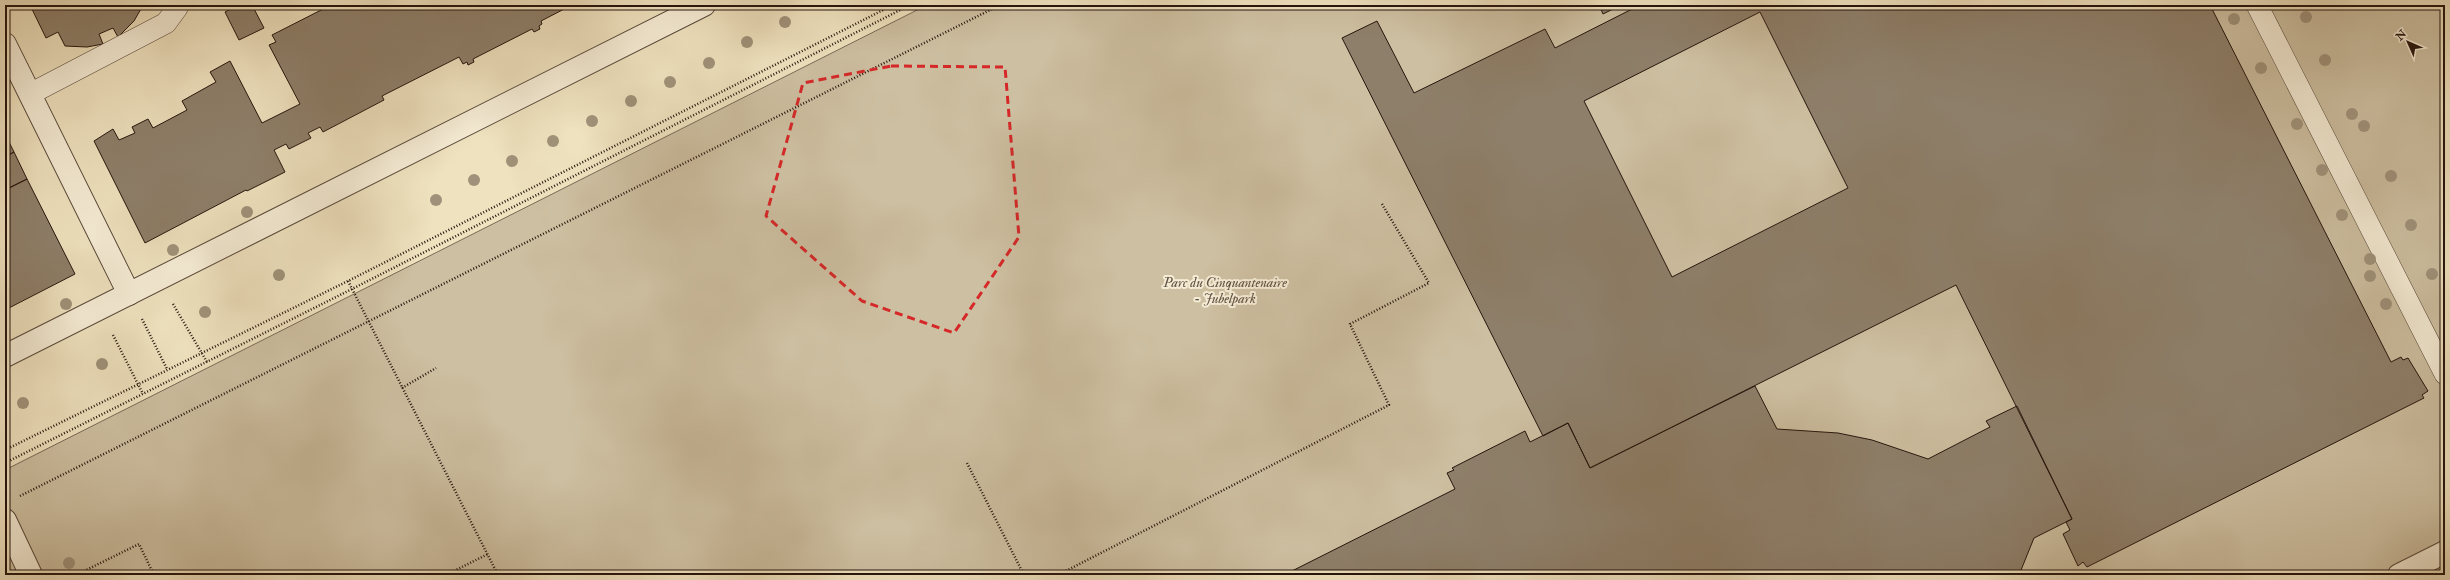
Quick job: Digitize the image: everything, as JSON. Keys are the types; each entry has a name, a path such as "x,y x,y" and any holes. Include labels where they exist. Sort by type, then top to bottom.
{"street":[{"path":"5,356 704,5"},
{"path":"5,44 129,294"},
{"path":"5,520 31,575"},
{"path":"2399,575 2445,552"}],"lane":[{"path":"2257,5 2445,374"},
{"path":"30,94 166,23 177,8"}],"path":[{"path":"5,450 201,352 348,281 893,5"},
{"path":"5,463 352,289 910,5"},
{"path":"18,497 368,323 1000,5"},
{"path":"1058,575 1389,405 1350,324 1429,284 1382,204"},
{"path":"348,281 368,323 498,575"},
{"path":"129,294 167,369"},
{"path":"170,298 206,362"},
{"path":"111,331 143,394"},
{"path":"402,388 436,368"},
{"path":"967,462 1024,575"},
{"path":"76,575 139,544 154,575"},
{"path":"446,575 488,554"}],"highlighted area":[{"path":"891,66 1005,67 1019,237 954,333 862,301 766,216 803,83"}],"green space":[{"name":"Parc du Cinquantenaire - Jubelpark","path":"927,5 2445,5 2445,575 5,575 5,470"}],"building":[{"path":"30,5 141,5 142,7 134,21 118,37 113,28 99,34 103,44 87,47 65,46 58,32 46,38"},
{"path":"238,5 252,5 264,28 239,40 225,12"},
{"path":"331,5 572,5 541,21 542,24 539,26 540,29 534,32 532,29 473,59 474,62 468,65 467,62 463,64 459,57 382,96 384,100 323,132 320,127 308,133 311,138 289,149 286,144 274,150 285,172 247,191 246,190 145,243 94,141 113,129 119,140 135,133 132,127 148,119 153,128 187,110 182,101 216,82 210,72 230,61 262,123 300,104 269,45 276,42 272,35"},
{"path":"1599,5 1621,5 1603,14"},
{"path":"1640,5 2210,5 2391,362 2401,357 2403,360 2408,358 2428,391 2422,395 2424,398 2087,567 2083,562 2078,566 2063,534 2070,530 2066,522 2072,519 1956,285 1590,468 1568,423 1543,436 1342,38 1377,21 1414,93 1545,29 1555,48","holes":["1760,12 1848,188 1672,277 1584,101"]},
{"path":"5,134 14,152 5,157"},
{"path":"14,152 27,179 5,190 5,157"},
{"path":"27,179 75,274 5,310 5,190"},
{"path":"1755,386 1777,429 1838,433 1872,440 1928,459 1990,427 1986,421 2017,406 2072,519 2034,538 2019,575 1284,575 1455,489 1447,473 1454,470 1452,468 1525,431 1530,442 1568,423 1590,468"}]}
